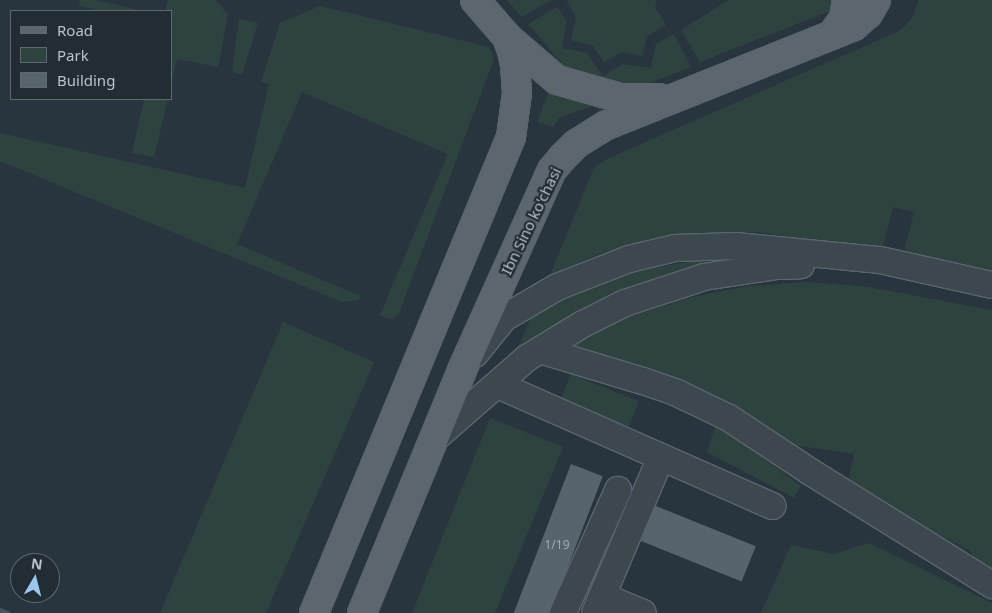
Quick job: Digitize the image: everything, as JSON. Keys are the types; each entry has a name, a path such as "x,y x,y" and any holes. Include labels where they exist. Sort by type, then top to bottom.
{"main road":[{"path":"475,0 507,37 557,80 620,98 674,98"},
{"path":"832,35 844,18 847,0"},
{"name":"Ibn Sino ko'chasi","path":"362,613 462,370 552,170 576,144 607,125 832,35 859,22 868,14 876,0"},
{"path":"314,613 422,350 508,149 516,108 517,79 507,37"}],"lane":[{"path":"462,370 504,318 530,301 579,277 655,252 698,246 736,246 880,260 992,285"},
{"path":"433,440 527,358 625,303 681,283 728,272 777,266 880,260"},
{"path":"540,350 677,393 729,418 809,471 992,584"},
{"path":"498,385 772,506"},
{"path":"643,613 598,605 661,457"},
{"path":"563,613 618,490"}],"green space":[{"path":"80,0 95,0 139,10 97,10 79,6"},
{"path":"168,0 216,0 228,14 218,67 177,59 172,79 172,10 165,10"},
{"path":"507,0 551,0 522,17"},
{"path":"567,0 657,0 655,7 666,25 647,36 642,56 622,52 604,62 593,46 571,40 576,18"},
{"path":"729,0 836,0 835,9 700,62 681,30"},
{"path":"919,0 992,0 992,272 903,256 914,212 893,207 881,253 757,232 700,234 631,244 597,255 550,275 594,168 607,159 899,31 911,20"},
{"path":"320,6 489,47 494,59 399,313 392,320 380,315 448,154 302,92 237,244 360,296 359,300 342,302 0,161 0,133 245,188 269,84 261,82 280,23"},
{"path":"557,7 567,21 562,48 587,53 603,76 623,64 651,68 656,44 674,34 691,67 647,84 630,87 575,72 565,67 528,24"},
{"path":"239,19 258,23 242,74 232,72"},
{"path":"553,90 608,107 599,110 593,106 560,117 553,127 537,122 548,94"},
{"path":"144,100 168,100 154,157 132,153"},
{"path":"704,259 734,259 669,275 613,295 562,321 515,355 533,313 555,301 626,273"},
{"path":"808,282 869,287 992,310 992,579 973,559 971,551 847,488 854,454 793,445 584,352 572,342 629,317 688,298 747,286"},
{"path":"283,322 374,362 266,613 160,613"},
{"path":"571,374 639,401 629,426 561,399"},
{"path":"490,418 563,447 495,613 412,613"},
{"path":"716,424 801,486 794,498 707,452"},
{"path":"869,543 992,603 992,613 761,613 791,545 834,554"}],"building":[{"path":"571,464 603,476 550,613 514,613"},
{"path":"651,504 756,546 742,582 637,539"}],"waterway":[{"path":"0,610 7,613"}]}
